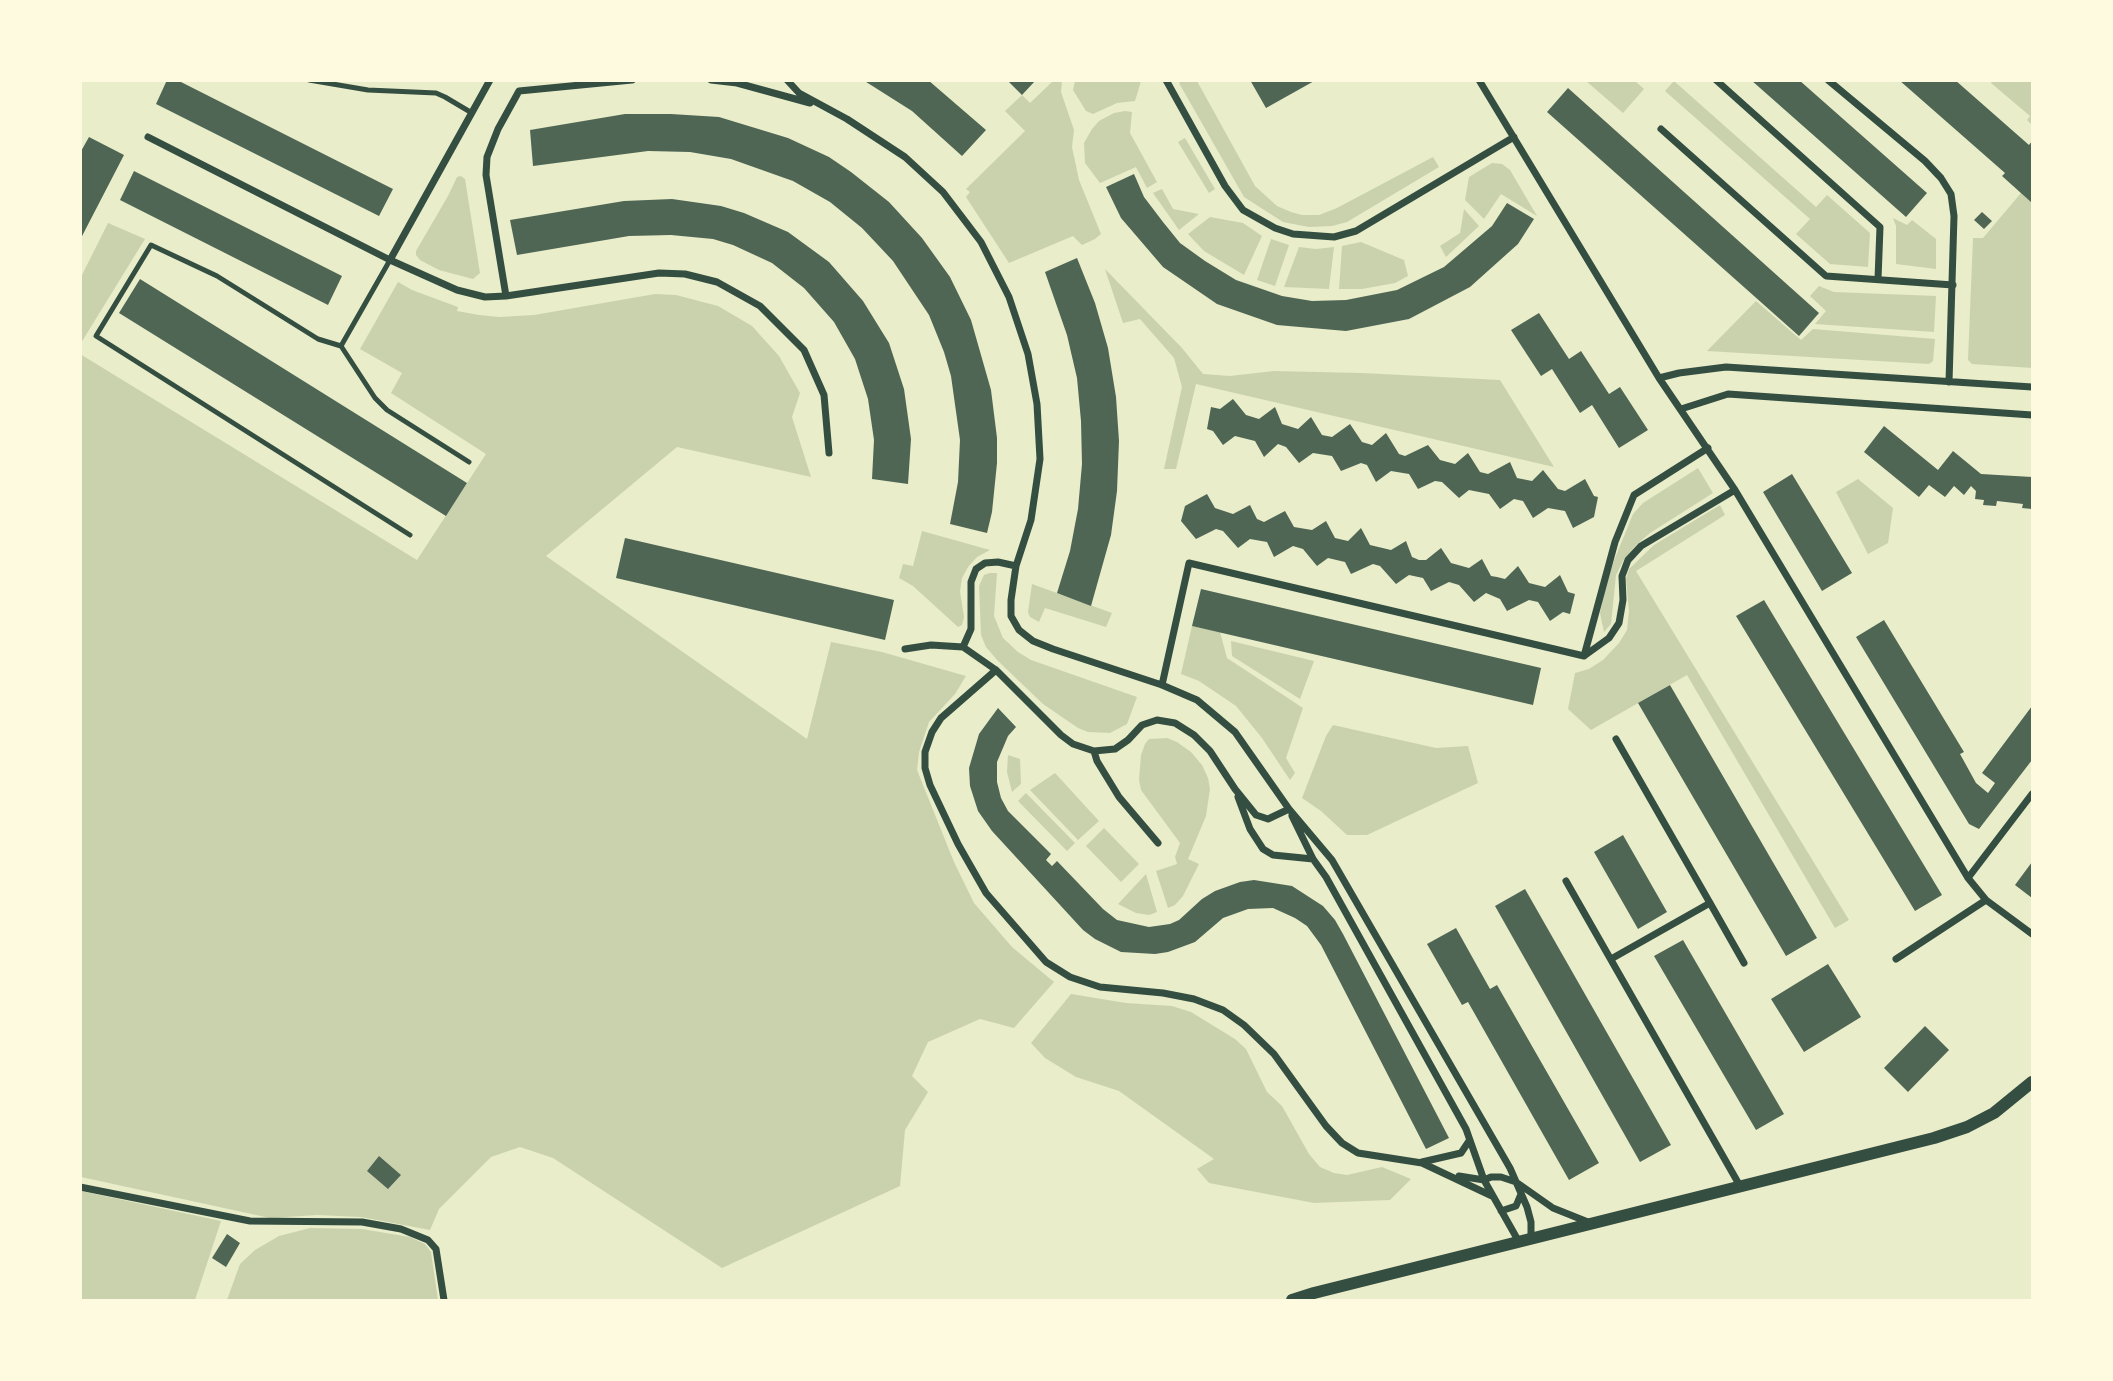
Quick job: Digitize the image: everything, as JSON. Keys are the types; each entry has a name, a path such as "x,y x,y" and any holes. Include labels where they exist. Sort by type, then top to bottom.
{"street":[{"path":"390,260 490,80"},
{"path":"506,296 486,166 498,129 519,91 632,80"},
{"path":"710,80 737,83 818,105"},
{"path":"786,80 799,93 905,157 943,192 981,242 1009,297 1028,354 1035,392 1040,459 1031,520 1016,566 1010,600 1011,617 1019,630 1033,641 1053,649 1162,685 1197,700 1235,732 1289,809 1332,860 1503,1157 1531,1222 1525,1240"},
{"path":"1166,80 1225,186 1243,210 1275,228 1293,234 1334,237 1356,231 1514,137"},
{"path":"1479,80 1659,378 1735,489 1968,878 1986,900 2032,934"},
{"path":"1716,80 1880,228 1878,279"},
{"path":"1828,80 1941,178 1951,194 1954,216 1949,382"},
{"path":"1661,128 1826,276 1953,285"},
{"path":"148,137 390,260 457,290 485,297 506,296 659,273 685,274 717,282 760,306 804,350 824,395 830,453"},
{"path":"1659,378 1726,367 2032,387"},
{"path":"1681,409 1728,394 2032,415"},
{"path":"1584,656 1615,542 1634,495 1708,448"},
{"path":"1162,685 1189,563 1584,656 1609,638 1619,623 1623,600 1622,576 1628,559 1641,546 1735,489"},
{"path":"963,647 971,629 971,582 976,569 985,563 998,562 1016,566"},
{"path":"905,649 931,645 963,647 996,670 1061,735 1073,744 1094,751 1115,749 1142,725 1157,720 1175,723 1194,735 1210,751 1256,815 1268,819 1289,809"},
{"path":"996,670 941,718 932,732 925,752 925,768 930,785 958,844 986,893 1046,962 1070,977 1100,988 1163,993 1194,999 1223,1010 1244,1025 1274,1054 1326,1126 1342,1143 1358,1153 1422,1163 1492,1196"},
{"path":"1616,739 1744,963"},
{"path":"1094,751 1097,761 1119,797 1158,844"},
{"path":"1235,789 1250,829 1263,849 1273,855 1313,859"},
{"path":"1968,878 2032,794"},
{"path":"1289,809 1313,859 1326,877 1466,1129 1492,1196 1525,1240"},
{"path":"1566,881 1740,1186"},
{"path":"1896,959 1986,900"},
{"path":"1611,959 1710,903"},
{"path":"1292,1300 1934,1138 1967,1127 1994,1113 2032,1082"},
{"path":"1422,1163 1461,1153 1469,1140"},
{"path":"1451,1175 1484,1180 1502,1177 1516,1182 1553,1208 1575,1219 1593,1223"},
{"path":"80,1187 250,1220 362,1222 401,1229 428,1240 436,1249 444,1300"},
{"path":"1501,1211 1516,1206 1521,1194"}],"lane":[{"path":"309,80 368,90 436,93 471,113"},
{"path":"410,535 96,336 151,245 217,276 318,339 341,346 375,398 387,410 469,462"},
{"path":"341,346 390,260"}],"green space":[{"path":"1054,80 1062,81 1061,92 1074,130 1072,147 1079,180 1101,234 1082,245 1073,236 1009,263 966,197 970,192 966,189 1025,131 1005,111 1022,95 1030,103"},
{"path":"1075,80 1141,81 1135,101 1117,103 1093,114 1086,111 1073,90"},
{"path":"1183,80 1197,81 1255,186 1277,206 1291,212 1319,215 1433,157 1439,167 1347,222 1309,227 1283,222 1244,197 1179,83"},
{"path":"1586,81 1635,81 1644,89 1623,113"},
{"path":"1674,81 1816,207 1827,195 1870,233 1868,267 1830,264 1796,234 1810,219 1665,91"},
{"path":"2032,81 2032,125 2027,120 2030,116 1991,83"},
{"path":"1125,111 1132,112 1130,133 1157,182 1147,188 1136,167 1100,183 1085,163 1084,143 1092,129 1099,121"},
{"path":"1185,138 1215,189 1209,193 1178,142"},
{"path":"1492,163 1502,164 1510,170 1537,216 1501,194 1484,219 1465,200 1469,177"},
{"path":"457,177 465,179 480,273 473,279 439,270 416,255"},
{"path":"1162,189 1173,209 1199,214 1179,230 1153,193"},
{"path":"2021,193 2032,203 2032,368 1972,364 1968,360 1973,238 1983,238"},
{"path":"1464,209 1479,226 1446,257 1440,246 1460,233"},
{"path":"1210,217 1243,223 1262,236 1244,275 1204,251 1188,234"},
{"path":"1893,218 1907,225 1912,220 1936,239 1936,269 1896,264 1896,226"},
{"path":"108,223 145,239 81,343 81,277"},
{"path":"1271,239 1289,245 1275,286 1257,280"},
{"path":"1361,242 1404,260 1408,276 1395,283 1362,289 1339,289 1342,246"},
{"path":"1299,247 1334,247 1329,289 1284,287"},
{"path":"1105,269 1182,348 1203,374 1230,376 1274,371 1500,380 1554,467 1196,384 1176,469 1164,469 1182,387 1174,358 1140,319 1123,323"},
{"path":"398,282 458,307 457,311 479,315 534,315 655,294 676,295 718,306 752,326 779,356 800,393 792,417 811,477 677,447 546,556 807,739 831,642 882,652 966,676 955,694 929,722 919,752 917,770 954,862 974,903 1012,947 1054,982 1014,1028 980,1019 928,1042 912,1076 928,1092 905,1130 900,1186 722,1268 553,1158 520,1147 491,1157 439,1209 430,1230 361,1217 317,1215 270,1218 81,1177 80,354 417,560 486,454 391,393 402,373 360,349"},
{"path":"1819,286 1834,292 1936,296 1934,332 1815,324 1826,311 1810,296"},
{"path":"1756,301 1801,340 1813,329 1935,339 1933,361 1929,364 1707,351"},
{"path":"1698,468 1713,493 1650,533 1623,561 1616,575 1611,624 1604,632 1600,613 1603,597 1613,563 1633,514 1643,503"},
{"path":"1858,479 1893,508 1888,543 1868,554 1836,492"},
{"path":"1720,505 1725,515 1636,571 1849,920 1835,928 1687,675 1591,730 1568,709 1575,673 1589,669 1603,660 1627,630 1629,611 1626,579 1629,569 1654,545"},
{"path":"922,531 990,550 977,557 962,578 960,591 964,617 962,625 958,627 913,586 899,578 903,564 913,566"},
{"path":"997,573 994,616 1003,638 1031,660 1137,697 1127,724 1110,733 1088,732 1078,728 1043,704 998,661 986,647 981,635 979,586 984,575"},
{"path":"1032,584 1112,613 1106,627 1045,608 1039,622 1030,617 1028,612"},
{"path":"1192,626 1220,632 1227,658 1303,708 1286,758 1295,773 1290,780 1262,738 1236,706 1199,681 1181,674"},
{"path":"1231,641 1314,661 1300,699 1232,656"},
{"path":"1333,725 1436,748 1468,746 1478,783 1367,835 1347,835 1302,798 1326,736"},
{"path":"1167,738 1191,752 1202,765 1210,789 1206,816 1188,859 1199,864 1183,896 1168,908 1156,871 1177,864 1175,857 1180,843 1141,790 1139,780 1141,755 1145,744 1149,739"},
{"path":"1008,755 1020,759 1021,784 1012,792 1007,772"},
{"path":"1055,773 1099,821 1078,840 1030,790"},
{"path":"1026,793 1075,843 1067,851 1018,801"},
{"path":"1104,828 1139,864 1121,882 1086,846"},
{"path":"1146,874 1157,912 1149,915 1136,913 1118,904"},
{"path":"1071,994 1126,1003 1172,1006 1191,1012 1235,1039 1246,1049 1267,1092 1282,1106 1309,1154 1320,1167 1347,1175 1382,1167 1411,1179 1390,1200 1314,1203 1209,1183 1197,1169 1214,1159 1119,1091 1076,1077 1045,1058 1031,1043"},
{"path":"81,1191 221,1221 195,1300 81,1300"},
{"path":"310,1228 362,1229 410,1237 425,1244 431,1252 438,1300 227,1300 240,1264 255,1250 279,1236"}],"building":[{"path":"167,80 177,80 393,189 379,216 156,104"},
{"path":"863,80 928,80 986,130 962,156 912,111"},
{"path":"1007,80 1036,80 1022,95"},
{"path":"1250,80 1316,80 1266,108"},
{"path":"1751,80 1799,80 1927,193 1906,217"},
{"path":"1899,80 1955,80 2029,145 2032,141 2032,203 2002,176 2005,173"},
{"path":"1568,88 1819,313 1799,336 1547,112"},
{"path":"625,114 719,117 788,138 829,157 851,172 889,202 922,238 950,277 971,320 991,390 997,463 987,533 950,524 958,482 960,440 951,376 929,315 893,261 862,228 830,202 793,181 731,159 690,152 648,151 533,166 530,130"},
{"path":"89,137 124,155 80,240 80,153"},
{"path":"134,171 342,276 328,305 120,200"},
{"path":"1134,174 1144,197 1180,243 1205,261 1236,280 1282,296 1312,301 1346,300 1397,290 1444,267 1492,226 1507,203 1534,219 1518,244 1470,287 1409,319 1346,331 1277,325 1217,304 1163,267 1121,218 1106,187"},
{"path":"672,199 721,206 788,232 829,262 863,301 889,343 904,389 911,439 908,484 872,479 874,440 868,399 855,359 834,322 804,288 772,263 713,239 671,235 629,236 517,255 510,220 624,201"},
{"path":"1982,212 1992,221 1984,229 1974,220"},
{"path":"1077,258 1095,303 1108,348 1116,397 1119,441 1117,491 1111,535 1091,606 1057,593 1070,551 1078,509 1082,464 1081,421 1077,378 1067,335 1045,272"},
{"path":"140,279 467,483 446,516 119,313"},
{"path":"1539,313 1569,359 1581,351 1609,394 1620,387 1648,430 1619,448 1592,405 1580,413 1552,369 1541,376 1511,330"},
{"path":"1233,399 1246,415 1259,419 1275,407 1282,424 1298,429 1311,417 1322,435 1332,437 1350,424 1362,442 1372,445 1386,433 1399,454 1405,456 1428,445 1440,460 1455,464 1468,453 1480,472 1488,474 1510,462 1517,478 1532,481 1543,470 1558,489 1565,491 1585,479 1594,496 1598,497 1594,517 1573,528 1565,511 1548,508 1533,518 1523,501 1514,499 1500,509 1489,494 1469,490 1459,498 1442,482 1435,481 1418,489 1409,474 1391,471 1376,482 1367,465 1361,463 1341,471 1332,456 1313,453 1299,463 1286,447 1278,444 1264,457 1255,441 1235,436 1223,445 1213,431 1207,429 1211,407 1220,409"},
{"path":"1884,426 1938,470 1953,451 1981,474 2032,477 2032,509 2022,508 2023,504 1997,501 1996,506 1983,505 1984,500 1975,499 1976,491 1971,486 1964,495 1954,486 1945,497 1929,485 1919,497 1864,452"},
{"path":"1792,474 1852,573 1822,591 1763,492"},
{"path":"1207,494 1215,508 1233,514 1250,505 1257,519 1264,522 1285,511 1294,527 1312,530 1326,521 1335,538 1348,541 1361,528 1370,545 1391,550 1406,541 1412,557 1419,560 1426,560 1441,548 1451,563 1469,568 1482,559 1491,576 1505,579 1518,566 1529,583 1545,587 1560,575 1568,592 1575,594 1570,614 1563,612 1550,621 1538,602 1529,600 1507,611 1500,599 1486,593 1474,602 1459,585 1449,582 1431,591 1423,578 1409,575 1396,584 1380,566 1373,564 1351,574 1345,562 1328,558 1317,566 1303,549 1293,546 1274,557 1267,542 1250,539 1238,548 1223,531 1216,529 1196,539 1181,521 1185,506"},
{"path":"625,538 894,600 885,640 616,578"},
{"path":"1201,589 1541,668 1533,705 1192,626"},
{"path":"1764,600 1942,895 1915,911 1736,616"},
{"path":"1884,620 1964,752 1960,754 1976,783 1988,793 1995,783 1982,773 2032,706 2032,760 1979,829 1969,824 1856,637"},
{"path":"1670,685 1817,938 1786,956 1638,703"},
{"path":"998,708 1016,727 1008,736 997,762 997,782 1008,811 1051,854 1046,860 1052,866 1057,861 1117,920 1149,927 1170,924 1215,891 1254,880 1292,886 1323,906 1343,934 1449,1138 1426,1149 1321,945 1307,926 1295,918 1273,908 1248,909 1223,918 1195,942 1155,954 1121,952 1083,930 992,831 978,811 970,786 969,768 979,734"},
{"path":"1623,835 1667,912 1638,929 1594,852"},
{"path":"2032,862 2032,898 2015,885"},
{"path":"1525,889 1671,1145 1640,1162 1495,906"},
{"path":"1456,928 1490,989 1497,985 1599,1163 1569,1180 1468,1002 1462,1005 1427,944"},
{"path":"1683,940 1784,1114 1756,1130 1654,956"},
{"path":"1828,964 1861,1017 1804,1052 1771,999"},
{"path":"1925,1026 1949,1050 1908,1092 1884,1068"},
{"path":"379,1156 401,1175 388,1189 367,1171"},
{"path":"227,1234 240,1243 226,1267 212,1258"}]}
